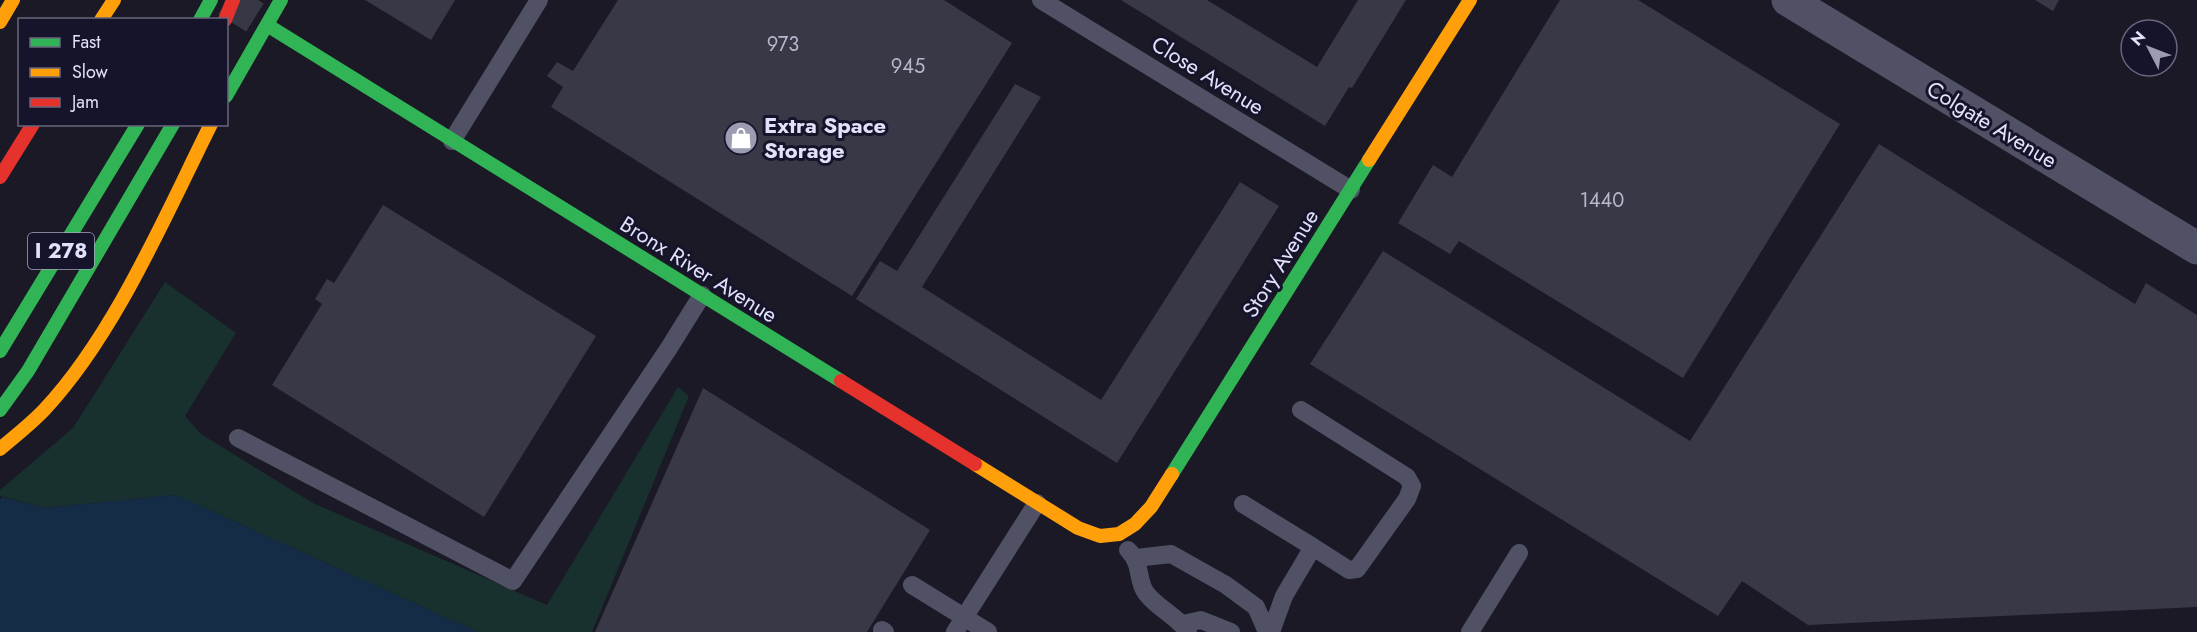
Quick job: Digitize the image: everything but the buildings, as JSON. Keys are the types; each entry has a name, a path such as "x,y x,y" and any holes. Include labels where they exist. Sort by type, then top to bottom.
{"main road":[{"path":"0,22 13,0"},
{"path":"102,18 114,0"},
{"path":"201,18 211,0"},
{"path":"226,18 233,0"},
{"path":"228,93 281,0"},
{"name":"Story Avenue","path":"1114,537 1130,529 1151,507 1470,0"},
{"name":"Bronx River Avenue","path":"267,25 1084,532 1099,537 1114,537"},
{"path":"0,177 32,126"},
{"name":"I 278","path":"0,351 137,126"},
{"path":"0,410 28,371 172,126"},
{"path":"0,449 50,403 83,360 117,305 211,126"}],"street":[{"name":"Colgate Avenue","path":"1788,0 2197,248"}],"lane":[{"path":"452,141 539,0"},
{"name":"Close Avenue","path":"1041,0 1351,190"},
{"path":"238,438 513,581 702,295"},
{"path":"1243,504 1348,570 1357,569 1407,499 1412,486 1407,477 1301,410"},
{"path":"960,625 1037,503"},
{"path":"1114,537 1136,558 1145,592 1185,628 1201,620 1231,632"},
{"path":"1269,632 1284,596 1313,547"},
{"path":"1470,632 1519,553"},
{"path":"1136,558 1171,554 1226,585 1256,607 1269,632"},
{"path":"912,585 960,625 988,632"}],"green space":[{"path":"165,282 236,333 185,416 201,434 313,503 547,605 678,387 689,396 592,632 478,632 176,495 45,508 0,496 0,490 73,428"}],"water":[{"path":"176,495 478,632 0,632 0,500 2,497 45,508"}],"tunnel":[{"path":"227,0 267,25"}],"traffic: fast":[{"path":"201,18 211,0"},
{"path":"228,93 281,0"},
{"path":"267,25 841,381"},
{"path":"0,351 137,126"},
{"path":"0,410 28,371 172,126"},
{"path":"1172,474 1369,160"}],"traffic: slow":[{"path":"0,22 13,0"},
{"path":"102,18 114,0"},
{"path":"1369,160 1470,0"},
{"path":"0,449 45,409 94,346 137,273 210,126"},
{"path":"975,464 1078,528 1100,536 1119,534 1135,524 1151,507 1172,474"}],"traffic: jam":[{"path":"226,18 233,0"},
{"path":"0,177 32,126"},
{"path":"841,381 975,464"}],"place":[{"name":"Extra Space Storage","path":"741,138"}]}
